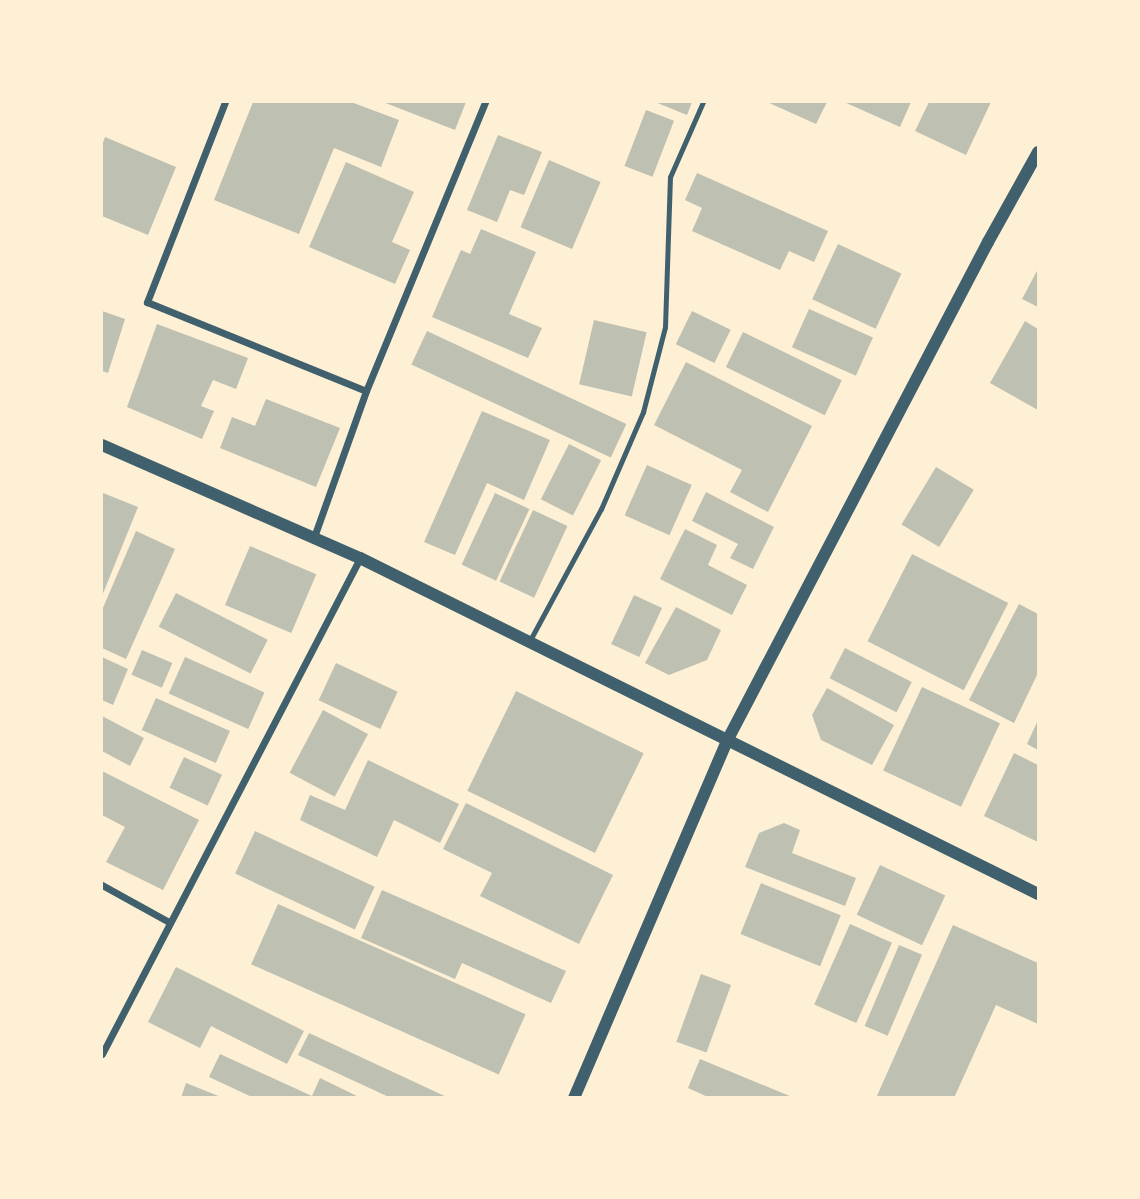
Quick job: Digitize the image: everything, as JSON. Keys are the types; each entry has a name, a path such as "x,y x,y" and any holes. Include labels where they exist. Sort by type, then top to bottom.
{"street":[{"path":"225,102 147,302 366,391"},
{"path":"314,537 366,391 485,102"},
{"path":"574,1097 727,741 988,242 1038,152"},
{"path":"102,445 360,558 1038,894"},
{"path":"102,1054 360,558"},
{"path":"102,885 169,922"}],"lane":[{"path":"529,642 601,509 643,412 665,327 669,281 667,218 670,177 703,102"}],"building":[{"path":"253,102 351,102 399,120 381,167 334,148 299,234 214,200"},
{"path":"383,102 466,102 455,130"},
{"path":"655,102 692,102 687,115"},
{"path":"767,102 827,102 816,124"},
{"path":"844,102 911,102 900,127"},
{"path":"929,102 991,102 966,155 915,131"},
{"path":"646,110 674,121 653,177 624,166"},
{"path":"498,135 542,152 524,195 510,190 497,222 467,210"},
{"path":"105,137 176,167 148,235 102,216 102,145"},
{"path":"549,160 601,182 572,249 520,227"},
{"path":"346,162 414,192 392,242 410,250 395,284 309,247"},
{"path":"697,173 828,231 814,262 789,251 780,270 692,231 702,208 685,200"},
{"path":"481,229 536,252 509,314 542,328 528,358 432,317 461,250 470,254"},
{"path":"838,244 901,274 876,329 812,299"},
{"path":"1038,269 1038,307 1022,299"},
{"path":"809,309 873,337 856,376 792,347"},
{"path":"102,311 125,319 108,373 102,371"},
{"path":"692,311 731,330 714,363 676,344"},
{"path":"594,320 647,332 632,396 579,384"},
{"path":"1025,321 1038,329 1038,410 990,383"},
{"path":"157,324 248,358 236,389 213,380 201,406 214,411 202,439 127,407"},
{"path":"427,331 626,424 611,458 411,365"},
{"path":"743,332 842,380 825,415 726,367"},
{"path":"686,362 812,426 768,512 730,492 742,470 654,425"},
{"path":"266,399 340,428 316,487 220,448 232,417 255,426"},
{"path":"482,411 550,440 524,500 487,483 455,555 424,542"},
{"path":"569,444 601,460 573,516 541,499"},
{"path":"647,465 692,485 669,535 625,515"},
{"path":"936,467 974,490 939,547 901,524"},
{"path":"706,492 774,527 753,569 730,558 738,544 692,521"},
{"path":"103,493 138,507 102,596 102,498"},
{"path":"495,493 529,509 496,581 462,565"},
{"path":"533,510 567,526 534,598 500,582"},
{"path":"685,529 717,545 708,565 747,585 732,615 660,579"},
{"path":"136,531 175,549 126,659 102,648 102,610"},
{"path":"250,546 316,574 291,633 225,605"},
{"path":"912,554 1008,603 964,690 868,641"},
{"path":"176,593 268,640 251,674 159,627"},
{"path":"634,595 662,608 639,657 611,644"},
{"path":"1019,604 1038,614 1038,673 1014,723 969,700"},
{"path":"676,607 721,630 707,660 669,675 645,663"},
{"path":"845,648 912,682 896,712 830,678"},
{"path":"142,650 172,663 162,688 131,675"},
{"path":"102,657 128,669 113,705 102,700"},
{"path":"185,657 264,692 248,729 169,694"},
{"path":"336,663 398,692 380,729 319,700"},
{"path":"922,687 1000,723 961,807 883,770"},
{"path":"827,688 894,725 872,765 821,740 812,715"},
{"path":"516,691 644,753 595,853 467,791"},
{"path":"156,698 230,731 216,763 142,730"},
{"path":"323,710 368,734 335,797 290,773"},
{"path":"102,716 144,738 130,766 102,751"},
{"path":"1038,720 1038,750 1027,744"},
{"path":"1014,753 1038,765 1038,842 984,816"},
{"path":"184,757 222,775 208,806 170,788"},
{"path":"368,760 459,804 440,843 394,820 377,857 300,820 310,795 345,810"},
{"path":"102,771 199,820 163,890 106,862 125,827 102,815"},
{"path":"466,803 613,875 579,944 480,896 492,873 443,849"},
{"path":"784,823 800,830 792,853 856,878 845,906 745,867 759,833"},
{"path":"255,831 375,887 355,929 235,874"},
{"path":"880,865 945,895 922,945 857,915"},
{"path":"761,883 841,915 820,966 740,934"},
{"path":"382,890 566,971 551,1003 462,963 455,979 361,938"},
{"path":"278,904 526,1014 499,1075 251,964"},
{"path":"850,924 892,943 856,1023 814,1004"},
{"path":"953,925 1038,963 1038,1024 996,1005 954,1098 876,1098"},
{"path":"899,945 922,955 888,1036 865,1026"},
{"path":"176,967 304,1031 287,1064 211,1026 200,1048 148,1022"},
{"path":"701,974 731,985 706,1053 676,1042"},
{"path":"309,1033 449,1098 391,1098 298,1055"},
{"path":"220,1054 312,1096 320,1078 361,1098 254,1098 209,1077"},
{"path":"700,1059 792,1098 710,1098 688,1088"},
{"path":"186,1083 221,1097 221,1098 181,1098"}]}
